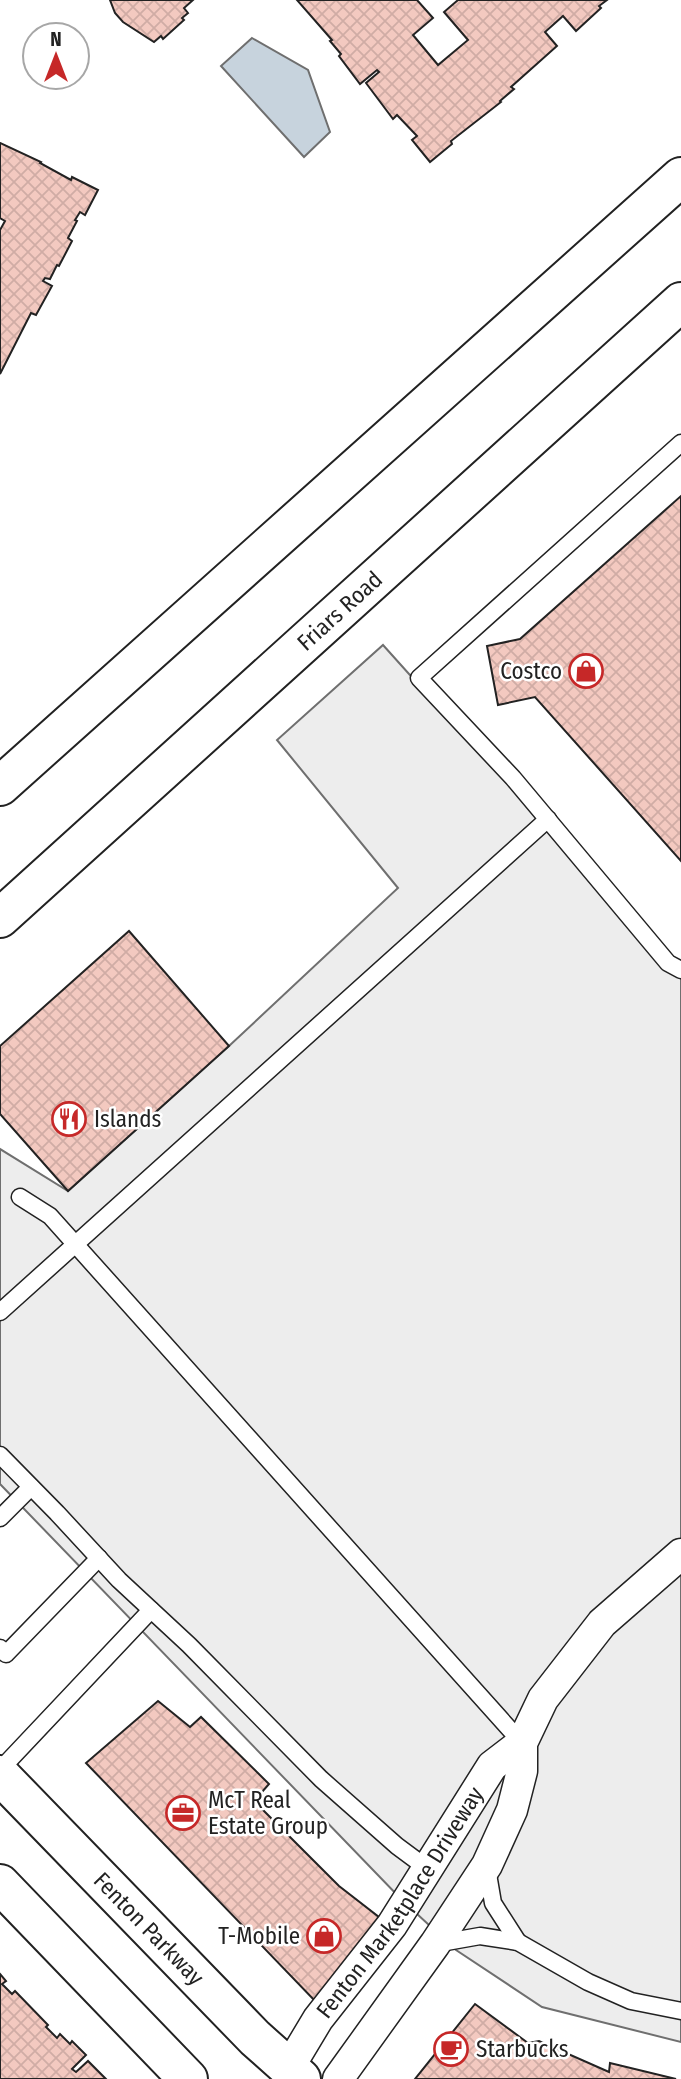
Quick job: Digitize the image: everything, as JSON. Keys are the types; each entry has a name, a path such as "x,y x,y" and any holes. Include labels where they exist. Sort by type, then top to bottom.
{"main road":[{"path":"0,786 681,177"},
{"name":"Friars Road","path":"0,918 681,302"},
{"name":"Fenton Parkway","path":"0,1773 290,2076"},
{"path":"0,1884 188,2079"}],"street":[{"name":"Fenton Marketplace Driveway","path":"338,2079 435,1944 487,1865 512,1810 522,1772 522,1743 543,1699 602,1623 681,1554"},
{"name":"Fenton Marketplace Driveway","path":"290,2076 318,2019 392,1925 492,1766 522,1743"}],"lane":[{"path":"681,443 419,678 513,778 668,962 681,970"},
{"path":"0,1312 548,819"},
{"path":"20,1196 50,1216 522,1743"},
{"path":"0,1455 118,1580 188,1645 321,1779 397,1846 428,1869"},
{"path":"0,1518 32,1487"},
{"path":"0,1648 6,1654 99,1558"},
{"path":"0,1773 151,1610"},
{"path":"487,1865 493,1903 518,1942"},
{"path":"435,1944 480,1936 518,1942 588,1982 631,2001 681,2011"}],"shaded area":[{"path":"252,38 308,70 330,132 304,157 221,66"},
{"path":"383,645 681,977 681,2042 542,2007 456,1950 403,1901 0,1484 0,1149 68,1191 398,888 277,740"}],"building":[{"path":"110,0 193,0 184,8 188,13 182,18 184,20 163,39 161,36 154,42 123,22 115,13"},
{"path":"297,0 417,0 433,18 413,35 438,65 468,40 444,12 458,0 607,0 576,31 563,16 545,32 557,46 511,87 514,89 501,102 451,141 452,144 430,162 412,140 417,136 397,115 393,119 366,83 379,72 377,70 360,84 339,56 341,54 330,41 332,40"},
{"path":"0,143 71,180 72,177 98,190 85,215 80,212 75,220 77,221 68,238 72,241 59,266 57,265 50,279 45,278 43,281 52,286 36,315 31,313 0,374 0,230 5,221 0,218"},
{"name":"Costco","path":"681,496 681,861 535,697 498,705 487,646 520,639"},
{"path":"129,931 229,1046 68,1191 0,1114 0,1046"},
{"path":"158,1701 190,1727 201,1717 269,1784 254,1801 339,1886 384,1921 316,2002 86,1763"},
{"path":"0,1974 6,1981 2,1984 12,1994 15,1991 57,2038 60,2034 70,2044 72,2041 86,2055 72,2069 76,2072 88,2061 106,2079 0,2079"},
{"path":"475,2004 528,2043 539,2041 609,2072 610,2063 676,2079 415,2079"}],"place":[{"name":"Costco","path":"586,671"},
{"name":"Islands","path":"69,1119"},
{"name":"McT Real Estate Group","path":"183,1813"},
{"name":"T-Mobile","path":"324,1936"},
{"name":"Starbucks","path":"451,2049"}]}
